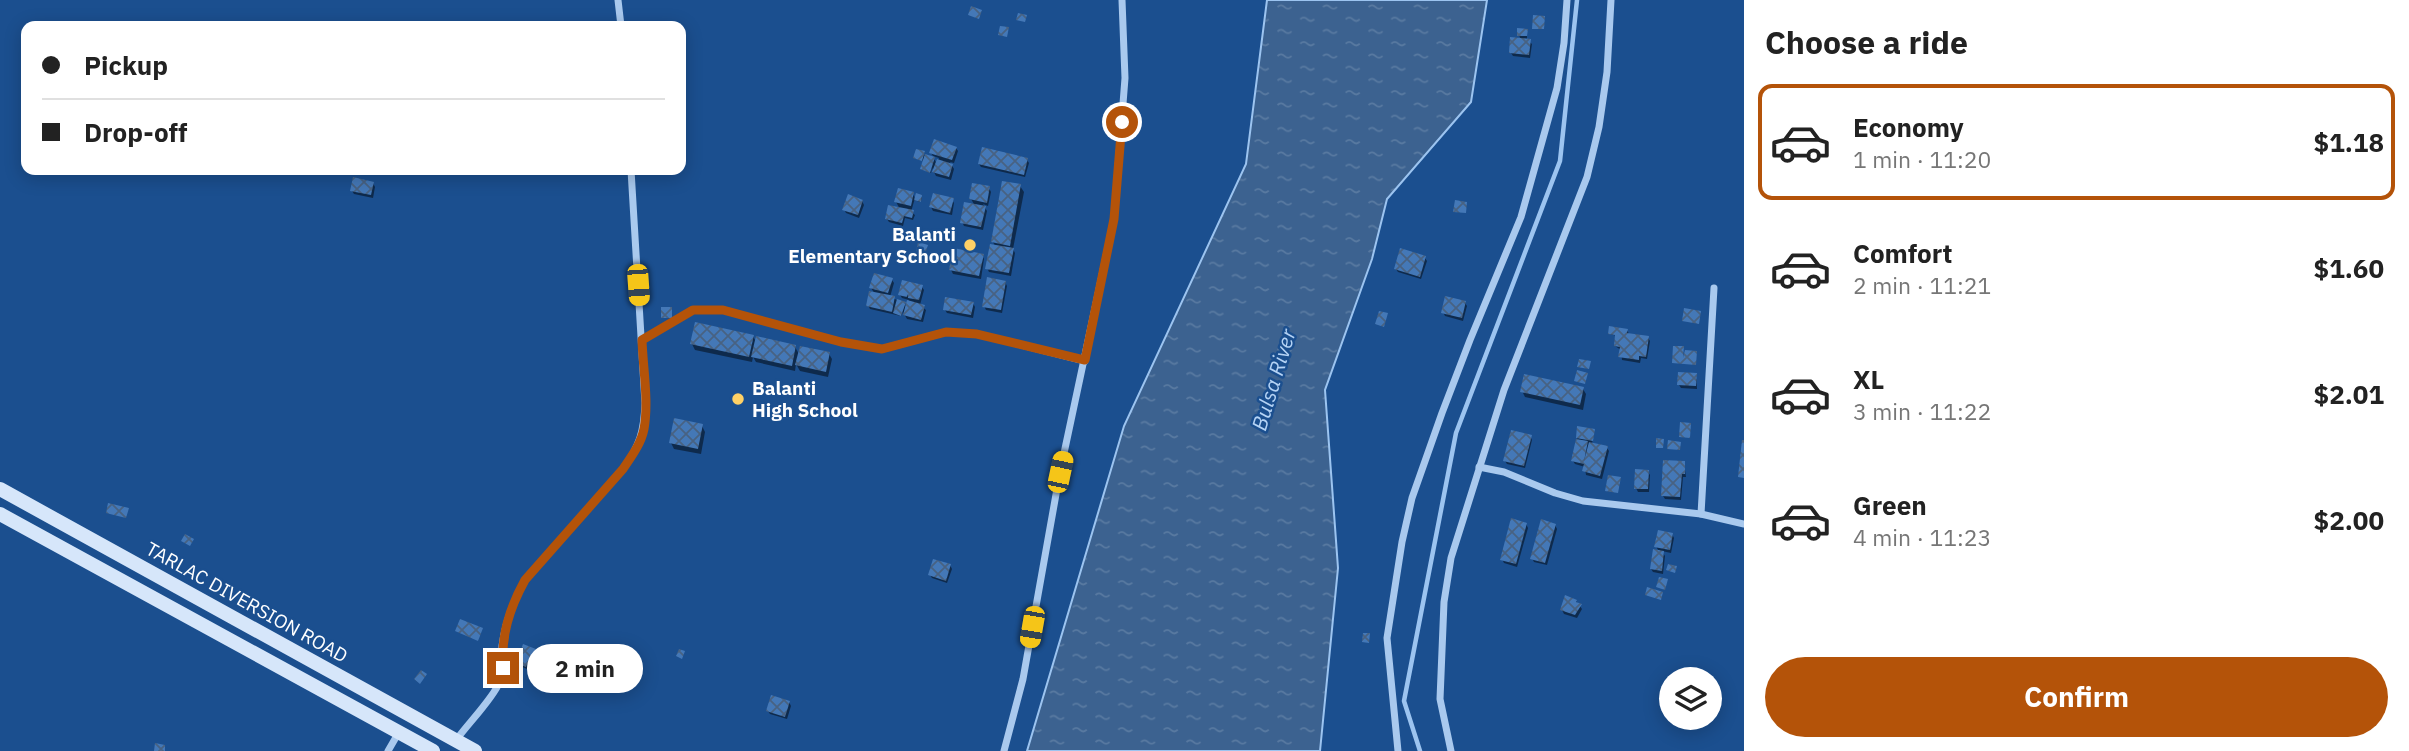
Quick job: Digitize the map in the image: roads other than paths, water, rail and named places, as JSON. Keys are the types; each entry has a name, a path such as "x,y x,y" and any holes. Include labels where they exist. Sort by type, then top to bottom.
{"main road":[{"name":"TARLAC DIVERSION ROAD","path":"0,489 409,713 453,745 475,751"},
{"path":"0,514 433,751"},
{"path":"399,732 409,713"}],"street":[{"path":"618,0 620,21"},
{"path":"1004,751 1023,679 1060,472 1114,219 1125,78 1122,0"},
{"path":"1398,751 1387,638 1402,542 1412,498 1442,413 1469,340 1521,218 1557,88 1567,0"},
{"path":"1451,751 1440,699 1444,601 1451,558 1504,390 1587,177 1599,127 1607,72 1611,0"},
{"path":"453,745 499,685 506,623 513,601 525,580 623,469 636,450 644,430 642,340 631,175"},
{"path":"1701,514 1714,288"},
{"path":"642,340 693,310 723,310 841,342 882,349 946,332 977,334 1085,360"},
{"path":"1479,467 1504,472 1555,493 1583,501 1701,514 1744,524"},
{"path":"388,751 399,732"}],"water":[{"name":"Bulsa River","path":"1267,0 1487,0 1471,102 1387,199 1372,259 1325,390 1338,568 1320,751 1027,751 1124,426 1246,164"}],"waterway":[{"path":"1420,751 1404,701 1456,433 1560,161 1577,0"}],"place":[{"name":"Balanti Elementary School","path":"970,245"},
{"name":"Balanti High School","path":"738,399"}]}
